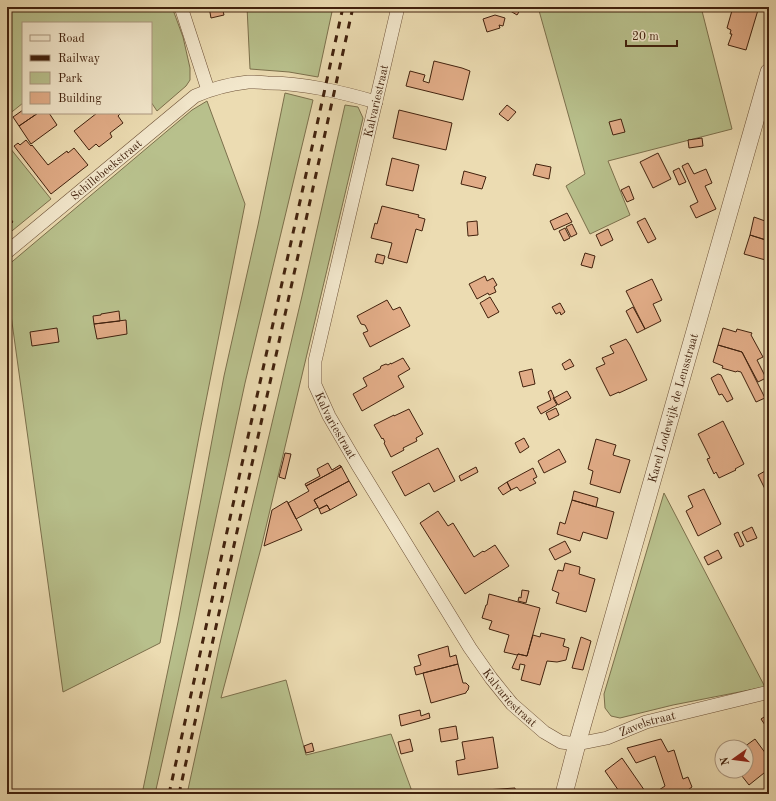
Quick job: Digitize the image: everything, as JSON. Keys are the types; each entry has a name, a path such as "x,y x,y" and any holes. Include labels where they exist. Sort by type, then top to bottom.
{"street":[{"path":"182,7 208,90"},
{"name":"Kalvariestraat","path":"398,7 315,361 315,385 329,416 357,464 470,648 491,678 512,704 544,732 561,742 577,744"},
{"name":"Karel Lodewijk de Lensstraat","path":"577,744 769,72"},
{"name":"Schillebeekstraat","path":"7,252 195,96 208,90 248,82 278,83 307,86 376,102"},
{"name":"Zavelstraat","path":"577,744 607,738 646,722 769,692"},
{"path":"564,794 577,744"}],"green space":[{"path":"7,7 172,7 183,37 190,68 190,80 186,86 157,111 152,104 152,22 22,22 22,104 8,115 10,148 51,199 7,235"},
{"path":"247,7 333,7 318,77 289,72 250,69"},
{"path":"538,7 701,7 732,129 608,161 630,215 590,234 566,186 585,174"},
{"path":"285,93 313,100 245,383 155,794 142,794 178,622 224,376 258,225"},
{"path":"207,101 245,204 160,643 63,692 7,286 7,266 192,110"},
{"path":"345,105 358,107 363,118 261,548 221,698 286,680 306,755 391,734 413,794 187,794 221,639 302,296"},
{"path":"664,493 765,687 673,705 620,718 611,716 605,708 604,694"}],"building":[{"path":"209,7 222,7 224,15 211,18"},
{"path":"508,7 522,7 517,15 507,9"},
{"path":"733,7 747,7 758,10 746,50 728,45 732,34 730,34 731,30 727,28"},
{"path":"495,15 505,18 503,26 499,25 500,28 487,32 483,19"},
{"path":"434,61 470,71 463,100 406,86 410,71 425,75 423,81 429,83"},
{"path":"507,105 516,112 508,121 499,114"},
{"path":"399,110 452,123 446,150 393,138"},
{"path":"22,111 22,114 37,114 19,126 13,117"},
{"path":"37,114 50,114 57,125 31,144 19,126"},
{"path":"96,114 120,114 118,116 123,123 110,133 112,137 99,147 96,144 89,150 74,131"},
{"path":"621,119 625,132 613,135 609,122"},
{"path":"702,138 703,146 689,148 688,140"},
{"path":"26,140 31,146 32,145 48,165 67,151 68,153 74,148 88,165 51,194 14,146 18,143 20,145"},
{"path":"658,153 671,179 653,188 640,162"},
{"path":"392,158 419,165 413,191 386,185"},
{"path":"688,163 694,174 706,169 712,183 705,186 716,209 696,218 690,206 698,202 682,166"},
{"path":"536,164 551,167 549,179 533,175"},
{"path":"679,168 686,182 679,185 673,171"},
{"path":"464,171 486,177 482,189 461,184"},
{"path":"629,186 634,199 627,202 621,190"},
{"path":"382,206 419,215 418,217 425,219 422,231 416,229 407,263 388,258 392,243 371,238"},
{"path":"567,213 572,222 554,230 550,221"},
{"path":"7,214 13,222 7,227"},
{"path":"754,217 765,221 766,218 769,219 769,241 750,235"},
{"path":"645,218 656,239 648,243 637,222"},
{"path":"477,221 478,235 468,236 467,222"},
{"path":"572,224 577,234 571,237 566,227"},
{"path":"565,228 570,238 564,241 559,231"},
{"path":"608,229 613,240 601,246 596,235"},
{"path":"750,235 769,241 769,261 744,254"},
{"path":"585,253 595,256 592,268 581,265"},
{"path":"377,254 385,256 383,264 375,262"},
{"path":"485,276 487,281 493,278 497,285 494,287 496,292 489,295 488,293 477,299 469,284"},
{"path":"652,279 662,300 653,304 661,321 645,329 626,291"},
{"path":"490,297 499,312 488,318 480,303"},
{"path":"387,300 393,310 400,307 410,326 370,347 363,333 368,331 365,325 361,324 357,316"},
{"path":"560,303 565,312 561,315 560,312 556,314 552,307"},
{"path":"633,307 645,329 637,333 626,311"},
{"path":"119,311 120,321 94,324 93,316"},
{"path":"126,320 127,334 97,339 94,324"},
{"path":"57,328 59,342 32,346 30,332"},
{"path":"723,328 736,332 737,329 752,333 751,335 763,357 757,360 766,378 758,382 742,352 718,345"},
{"path":"626,339 647,380 610,396 596,368 605,364 602,358 614,353 610,346"},
{"path":"718,345 742,352 765,398 756,402 741,372 722,368 723,366 713,362"},
{"path":"403,358 410,369 398,376 404,387 362,411 353,394 367,386 363,378 380,369 381,366 391,364"},
{"path":"570,359 574,366 565,370 562,364"},
{"path":"532,369 535,384 523,387 519,372"},
{"path":"718,374 721,375 733,399 727,402 722,394 719,395 711,378"},
{"path":"551,390 557,405 541,414 537,407 551,400 548,392"},
{"path":"567,391 571,398 558,405 554,398"},
{"path":"556,408 559,415 549,420 546,413"},
{"path":"409,409 423,434 416,438 417,441 403,448 404,450 391,457 383,438 382,439 374,425"},
{"path":"723,421 744,464 735,469 736,470 719,478 716,472 714,474 707,459 710,458 698,434"},
{"path":"524,438 529,447 520,453 515,443"},
{"path":"596,439 616,445 613,455 630,460 620,493 590,484 593,471 588,469"},
{"path":"438,448 455,481 434,492 429,483 405,496 392,472"},
{"path":"559,449 566,462 544,473 538,461"},
{"path":"285,453 291,454 285,479 279,477"},
{"path":"328,463 332,470 340,465 341,467 306,486 305,484 320,476 317,469"},
{"path":"341,466 349,481 314,500 318,507 296,519 288,503 309,491 306,486"},
{"path":"476,467 478,472 461,481 459,476"},
{"path":"533,468 537,477 533,479 536,483 520,491 517,487 511,490 507,482"},
{"path":"769,470 769,490 766,491 758,475"},
{"path":"349,481 357,495 330,510 327,505 319,509 314,500"},
{"path":"507,482 511,490 503,495 498,488"},
{"path":"704,489 721,524 698,536 686,511 693,507 688,496"},
{"path":"574,491 598,498 596,507 572,500"},
{"path":"572,500 614,512 607,539 583,532 580,541 557,534 560,522 565,524"},
{"path":"287,501 302,530 264,546 272,510"},
{"path":"327,505 330,510 321,514 319,509"},
{"path":"438,511 448,526 453,523 474,557 495,545 509,566 465,594 420,523"},
{"path":"752,527 757,538 747,542 742,532"},
{"path":"738,532 744,545 740,547 734,534"},
{"path":"565,541 571,552 555,560 549,549"},
{"path":"718,550 722,558 708,565 704,557"},
{"path":"565,563 580,567 579,574 595,579 586,612 556,603 559,593 552,590 558,570 563,571"},
{"path":"522,590 529,591 526,603 518,601 519,597 521,598"},
{"path":"489,594 540,608 527,656 504,652 509,635 489,629 492,621 482,618"},
{"path":"541,633 565,639 563,646 569,648 566,660 557,662 547,661 540,685 521,680 525,665 520,664 519,670 512,668 518,654 527,656 533,635 540,637"},
{"path":"581,637 591,641 583,670 572,668"},
{"path":"448,646 450,657 456,655 458,664 416,675 414,667 421,665 418,655"},
{"path":"458,664 463,683 466,683 469,686 466,693 431,703 423,673"},
{"path":"420,710 421,716 429,713 430,718 401,726 399,715"},
{"path":"769,714 769,731 761,719"},
{"path":"456,726 458,739 441,742 439,729"},
{"path":"493,737 498,768 458,775 456,761 465,759 462,742"},
{"path":"410,739 413,751 401,754 398,742"},
{"path":"661,739 668,752 674,750 683,779 688,777 692,787 682,794 653,794 665,786 655,756 636,763 627,748"},
{"path":"755,739 769,758 769,773 766,775 764,773 749,785 744,779 754,779"},
{"path":"312,743 314,751 306,753 304,746"},
{"path":"622,758 647,794 621,794 605,771"},
{"path":"515,788 516,794 486,794 485,790"}],"railway":[{"path":"169,794 343,7"},
{"path":"179,794 353,7"}]}
